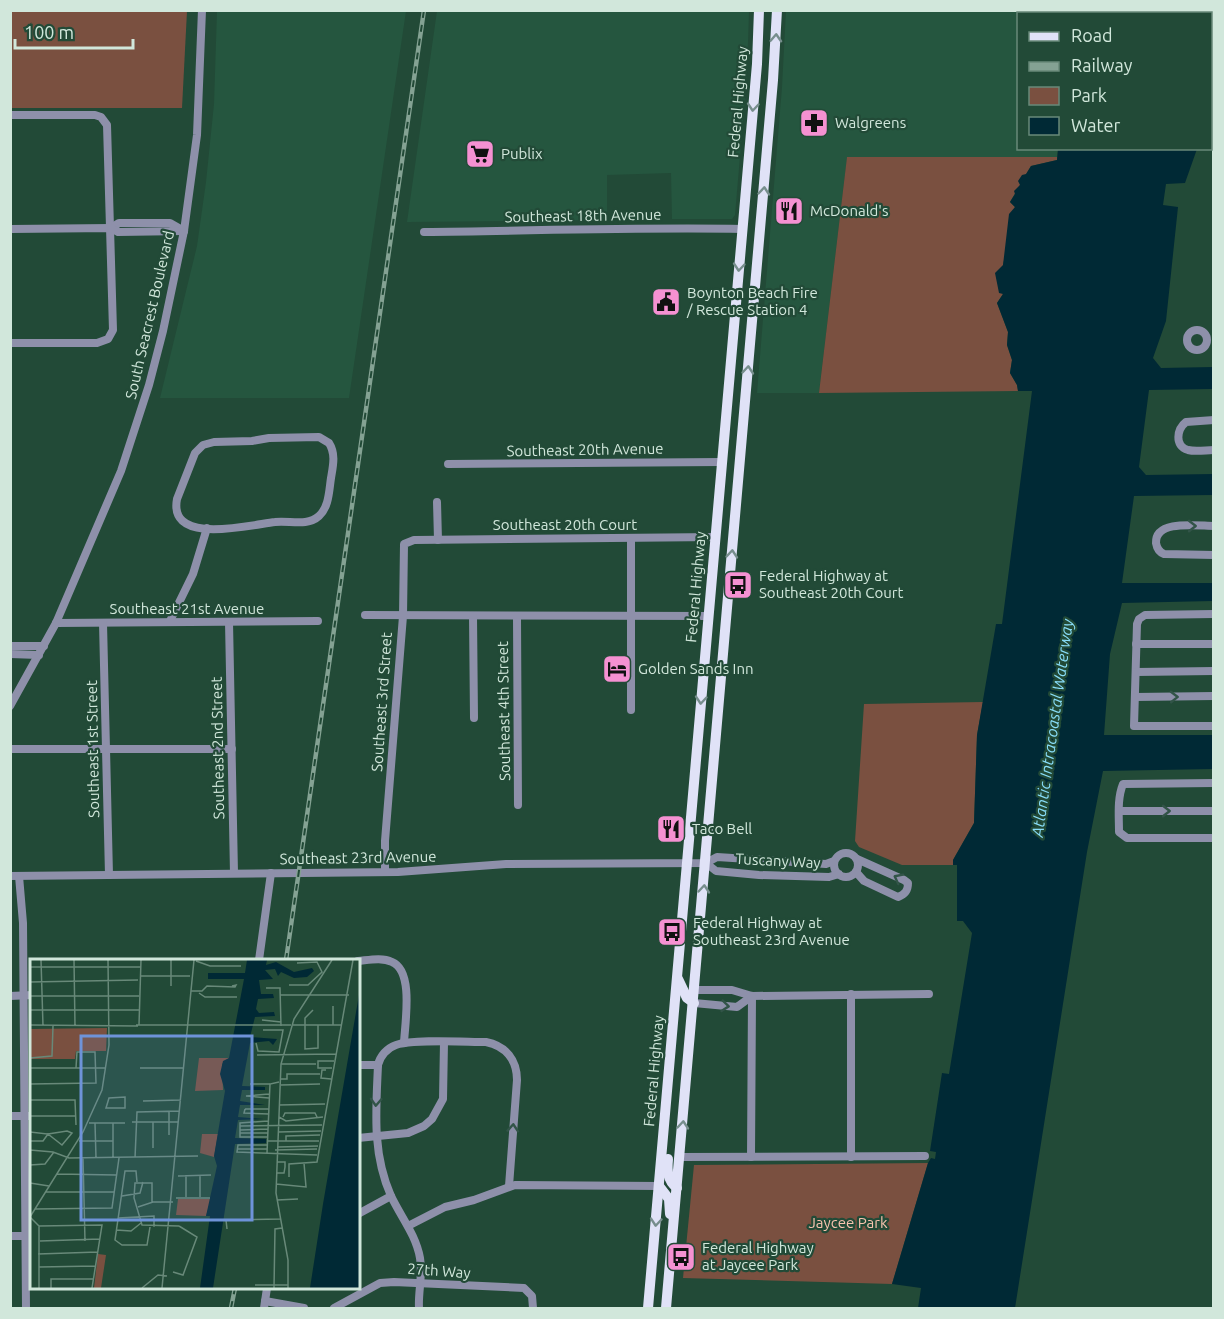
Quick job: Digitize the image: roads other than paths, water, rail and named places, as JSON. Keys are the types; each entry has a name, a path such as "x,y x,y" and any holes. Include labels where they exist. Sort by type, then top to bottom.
{"main road":[{"name":"Federal Highway","path":"648,1308 757,64 759,10"},
{"path":"666,1308 720,706 777,10"},
{"path":"744,215 760,231"},
{"path":"742,228 758,249"},
{"path":"710,600 727,612"},
{"path":"708,616 720,630 716,686 720,706"},
{"path":"677,975 687,998 694,1003"},
{"path":"666,1100 672,1118 667,1171 670,1180 677,1188"},
{"path":"659,1186 665,1192 670,1205 666,1255 670,1267"}],"street":[{"name":"South Seacrest Boulevard","path":"10,706 56,623 121,471 143,404 163,331 184,231 197,135 202,10"},
{"path":"10,115 95,115 105,120 108,130 113,330 108,339 97,343 10,343"},
{"path":"10,229 111,228 119,222 170,223 184,231"},
{"name":"Southeast 18th Avenue","path":"424,231 742,228"},
{"path":"1214,420 1192,421 1182,425 1178,431 1180,443 1184,448 1214,450"},
{"path":"319,437 332,447 333,462 326,506 315,519 304,522 277,521 243,527 207,528 191,527 186,524 178,516 176,506 195,453 203,445 214,442 269,438 319,437"},
{"name":"Southeast 20th Avenue","path":"448,464 722,462"},
{"path":"437,502 438,540"},
{"path":"1214,526 1170,526 1165,528 1156,541 1161,553 1214,555"},
{"path":"171,621 193,574 207,528"},
{"name":"Southeast 20th Court","path":"414,540 716,537"},
{"path":"631,538 631,710"},
{"name":"Southeast 3rd Street","path":"385,872 385,841 403,616 404,544 414,540"},
{"path":"1214,614 1145,615 1139,619 1136,644 1134,726 1214,726"},
{"path":"365,615 708,616"},
{"path":"473,616 474,718"},
{"name":"Southeast 4th Street","path":"517,617 519,805"},
{"name":"Southeast 21st Avenue","path":"56,623 318,621"},
{"name":"Southeast 2nd Street","path":"229,622 234,873"},
{"name":"Southeast 1st Street","path":"103,623 109,874"},
{"path":"1136,644 1214,644"},
{"path":"10,646 44,646"},
{"path":"10,654 39,656"},
{"path":"1136,672 1214,671"},
{"path":"1135,697 1214,696"},
{"path":"10,749 232,749"},
{"path":"1214,783 1123,784 1119,811 1119,832 1127,838 1214,838"},
{"path":"1119,811 1214,811"},
{"name":"Tuscany Way","path":"852,854 857,859 908,883 904,895 898,897 864,881 856,872 846,877 834,869 834,861 838,855 852,854"},
{"name":"Tuscany Way","path":"834,861 826,864 717,857 706,863 716,871 759,875 829,877 839,874"},
{"path":"856,872 857,859"},
{"name":"Southeast 23rd Avenue","path":"15,876 385,872 506,864 706,863"},
{"path":"259,959 271,873"},
{"path":"15,876 22,923 27,995 26,1308"},
{"path":"360,961 386,960 400,968 406,984 404,1043"},
{"path":"695,990 732,990 752,996 929,994"},
{"path":"851,994 851,1157"},
{"path":"10,996 27,995"},
{"path":"694,1003 737,1007 752,996"},
{"path":"751,1157 752,996"},
{"path":"360,1138 414,1132 436,1114 444,1093 444,1042"},
{"path":"419,1308 421,1284 417,1245 391,1196 379,1162 375,1136 378,1065 387,1051 404,1043 491,1043 502,1048 514,1062 517,1080 509,1186"},
{"path":"360,1065 378,1065"},
{"path":"10,1116 28,1116"},
{"path":"680,1157 925,1156"},
{"path":"408,1226 445,1207 484,1197 509,1186 659,1186"},
{"path":"360,1213 391,1196"},
{"path":"10,1236 28,1236"},
{"name":"27th Way","path":"334,1308 380,1284 393,1282 524,1288 532,1296 533,1308"},
{"path":"267,1289 264,1305 304,1308"}],"water":[{"path":"1076,10 1213,11 1213,49 1212,52 1212,12 1075,12"},
{"name":"Atlantic Intracoastal Waterway","path":"1058,150 1197,150 1185,183 1166,184 1163,205 1178,207 1166,321 1153,358 1161,368 1213,367 1213,389 1149,390 1139,467 1146,475 1213,474 1213,495 1134,496 1122,583 1213,583 1213,601 1122,603 1110,654 1104,735 1213,735 1213,769 1103,771 1087,852 1015,1308 918,1308 921,1288 892,1284 928,1163 931,1158 935,1159 936,1152 930,1151 942,1073 949,1074 972,933 963,921 957,921 957,865 953,865 953,860 974,823 977,735 996,624 1002,624 1032,391 1018,391 1010,373 1012,360 1007,345 1008,332 997,303 1003,294 999,293 995,273 1003,265 1009,214 1015,207 1010,202 1015,194 1014,191 1020,185 1018,181 1031,166 1057,160"}],"railway":[{"path":"286,959 424,10"},
{"path":"231,1308 235,1289"}],"place":[{"name":"Walgreens","path":"814,123"},
{"name":"Publix","path":"480,154"},
{"name":"McDonald's","path":"789,211"},
{"name":"Boynton Beach Fire / Rescue Station 4","path":"666,302"},
{"name":"Federal Highway at Southeast 20th Court","path":"738,585"},
{"name":"Golden Sands Inn","path":"617,669"},
{"name":"Taco Bell","path":"671,829"},
{"name":"Federal Highway at Southeast 23rd Avenue","path":"672,932"},
{"name":"Federal Highway at Jaycee Park","path":"681,1257"}],"park label":[{"name":"Jaycee Park","path":"848,1223"}]}
